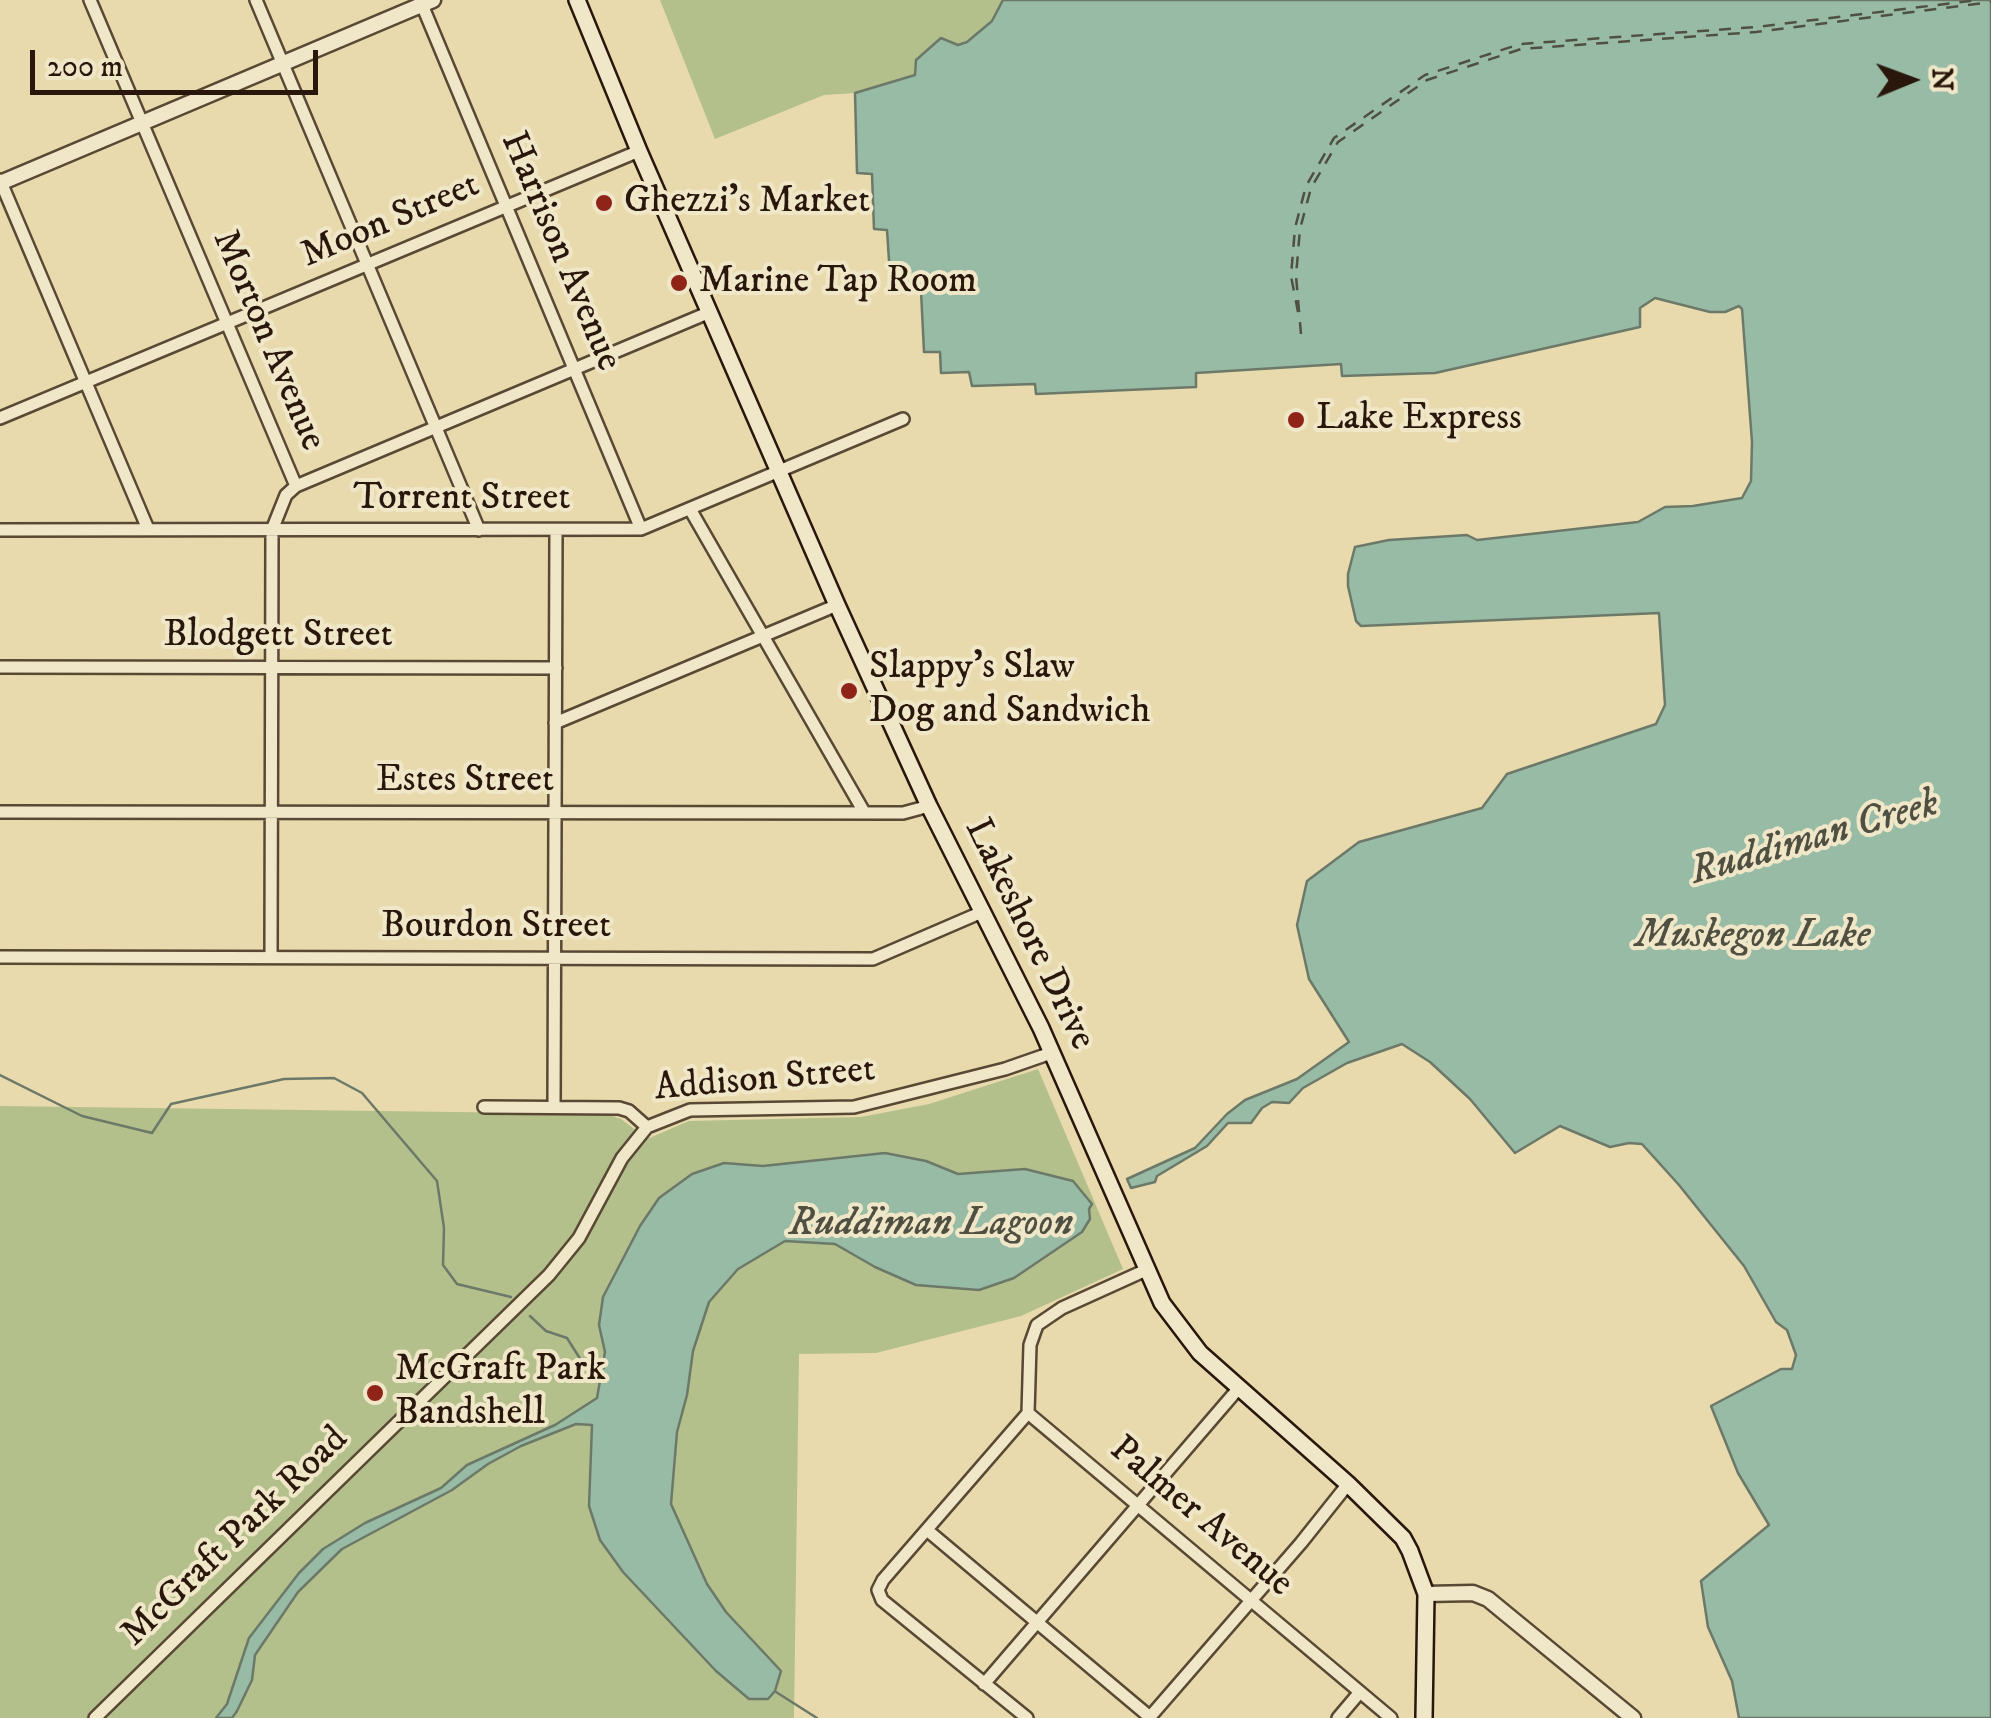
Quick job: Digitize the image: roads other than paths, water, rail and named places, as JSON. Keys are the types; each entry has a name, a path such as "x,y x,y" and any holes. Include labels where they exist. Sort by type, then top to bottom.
{"main road":[{"name":"Lakeshore Drive","path":"577,0 837,605 929,806 1052,1053 1146,1270 1180,1330 1238,1389 1348,1484 1403,1538 1426,1594"},
{"path":"1424,1718 1426,1594"}],"street":[{"name":"Morton Avenue","path":"90,0 296,486 286,495 272,530 271,958"},
{"path":"256,0 479,530"},
{"path":"148,529 0,182 425,2"},
{"name":"Harrison Avenue","path":"425,2 642,528"},
{"name":"Moon Street","path":"0,418 639,151"},
{"path":"296,486 710,312"},
{"name":"Torrent Street","path":"0,530 642,528 903,420"},
{"path":"690,509 864,812"},
{"path":"554,1106 556,530"},
{"path":"556,723 837,605"},
{"name":"Blodgett Street","path":"0,667 556,668"},
{"name":"Estes Street","path":"0,812 908,812 929,806"},
{"name":"Bourdon Street","path":"0,957 873,959 982,912"},
{"name":"Addison Street","path":"484,1107 625,1109 647,1127 690,1110 817,1109 886,1101 1052,1053"},
{"name":"McGraft Park Road","path":"95,1718 549,1275 579,1238 622,1158 647,1127"},
{"path":"1027,1718 882,1600 878,1590 1028,1413 1032,1338 1044,1318 1146,1270"},
{"path":"984,1684 1238,1389"},
{"name":"Palmer Avenue","path":"1028,1413 1391,1718"},
{"path":"927,1530 1150,1718 1348,1484"},
{"path":"1426,1594 1473,1594 1488,1599 1633,1718"},
{"path":"1338,1718 1360,1692"}],"water":[{"name":"Muskegon Lake","path":"1003,0 1991,0 1991,1718 1739,1718 1732,1681 1708,1627 1701,1581 1769,1525 1738,1473 1711,1406 1781,1369 1792,1369 1796,1355 1787,1330 1776,1322 1744,1266 1642,1144 1610,1147 1560,1126 1515,1153 1470,1099 1430,1062 1402,1044 1347,1063 1303,1088 1289,1103 1272,1102 1251,1123 1228,1123 1207,1146 1157,1176 1155,1182 1131,1188 1127,1179 1195,1148 1245,1100 1297,1079 1349,1042 1309,979 1297,925 1307,881 1359,842 1482,808 1507,774 1656,724 1665,705 1659,613 1361,626 1356,621 1348,586 1355,547 1389,540 1467,535 1477,540 1638,522 1665,507 1742,498 1751,481 1752,442 1742,309 1739,306 1725,312 1710,312 1655,298 1640,308 1640,327 1435,373 1342,376 1341,364 1196,373 1196,387 1036,394 1035,384 972,386 969,372 941,373 940,352 924,352 921,291 891,291 887,230 874,229 872,174 857,173 855,93 915,75 916,60 941,38 958,45 967,42 992,21"},
{"name":"Ruddiman Lagoon","path":"885,1153 926,1161 958,1174 1025,1169 1073,1181 1092,1204 1090,1219 1082,1232 1014,1278 979,1290 916,1285 835,1244 785,1241 738,1269 709,1302 693,1351 677,1432 671,1504 707,1584 726,1612 781,1671 768,1699 749,1699 716,1671 623,1572 600,1540 589,1506 592,1425 576,1424 521,1446 452,1490 342,1549 298,1592 255,1655 252,1680 232,1718 216,1718 227,1704 249,1638 299,1573 323,1549 365,1523 441,1488 467,1465 555,1425 597,1398 605,1352 599,1325 603,1297 659,1198 692,1174 724,1163 763,1166"}],"waterway":[{"path":"0,1075 82,1116 152,1133 171,1104 284,1079 334,1078 362,1093 437,1181 444,1228 443,1265 457,1284 511,1297"},
{"path":"530,1316 546,1331 567,1338 584,1365 604,1368"},
{"path":"776,1692 817,1718"}],"place":[{"name":"Ghezzi’s Market","path":"604,203"},
{"name":"Marine Tap Room","path":"679,283"},
{"name":"Lake Express","path":"1296,420"},
{"name":"Slappy’s Slaw Dog and Sandwich","path":"849,691"},
{"name":"McGraft Park Bandshell","path":"375,1393"}],"water label":[{"name":"Ruddiman Creek","path":"1815,840"}]}
